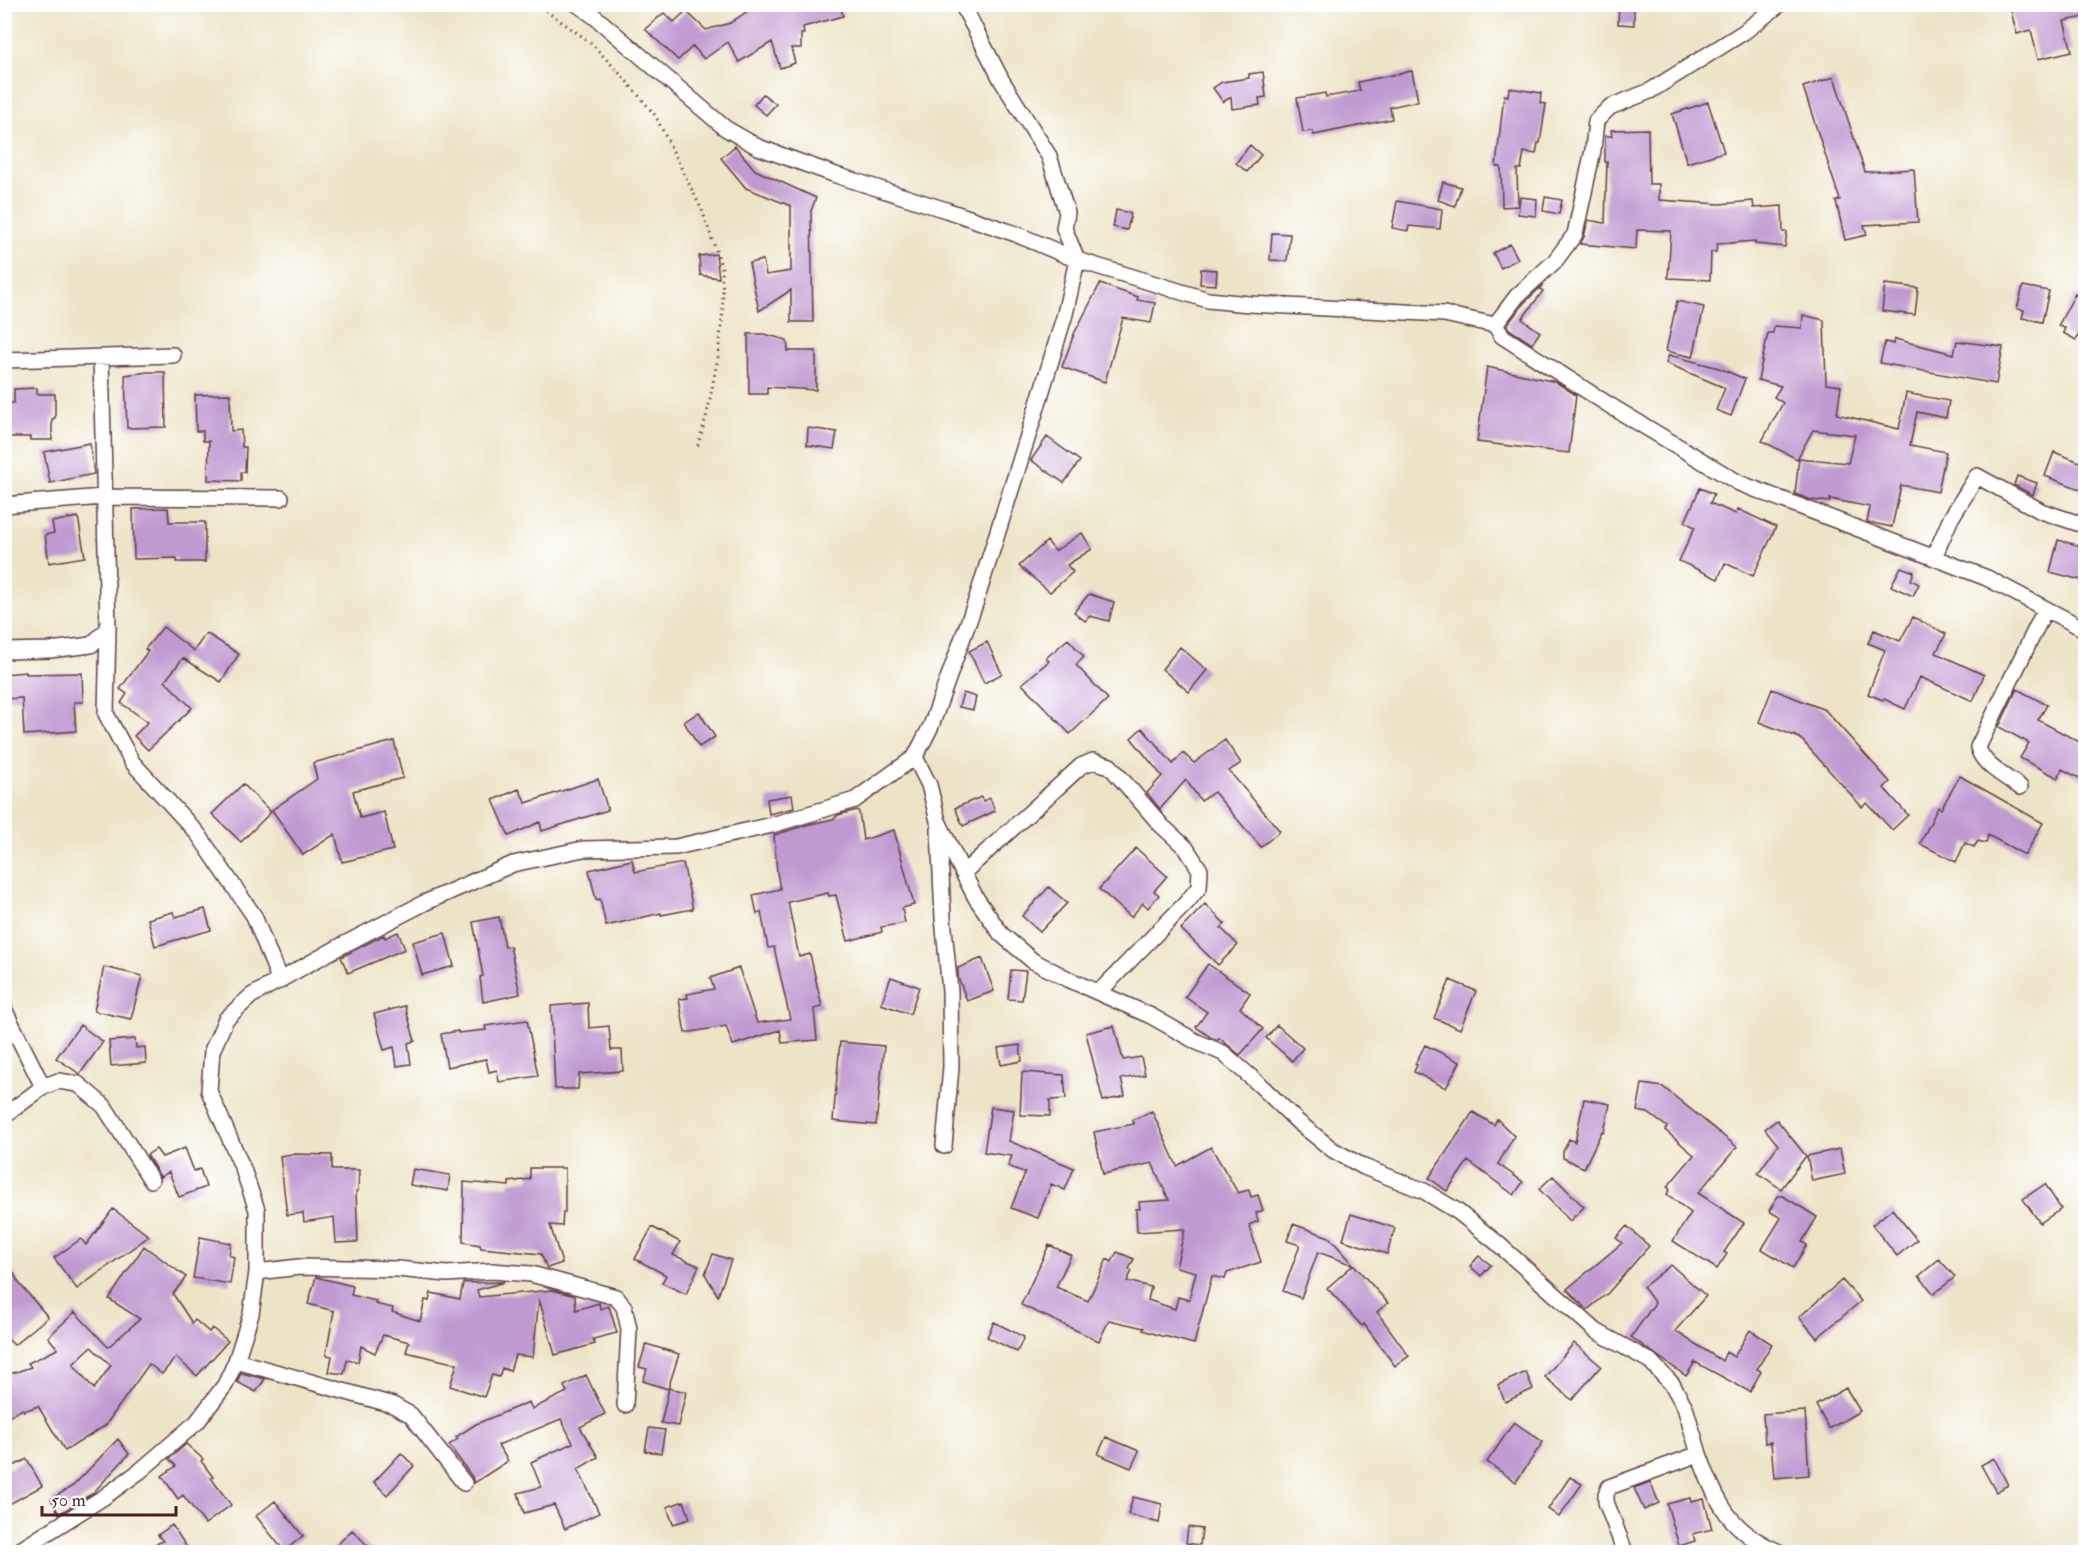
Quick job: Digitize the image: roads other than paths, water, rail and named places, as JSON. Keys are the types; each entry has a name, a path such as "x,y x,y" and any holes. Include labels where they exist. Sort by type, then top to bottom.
{"street":[{"path":"577,4 725,128 758,147 976,220 1077,260 1208,300 1444,314 1495,325 1502,336 1609,405 1739,483 1987,578 2085,630"},
{"path":"17,1552 104,1497 147,1465 197,1422 225,1385 236,1361 250,1314 257,1272 257,1210 243,1169 209,1091 212,1051 226,1019 251,996 424,903 513,864 583,849 676,847 772,825 855,800 915,757 932,726 976,601 1065,314 1077,260 1064,228 1067,213 1049,156 1002,81 962,4"},
{"path":"1495,325 1517,296 1555,261 1575,234 1593,150 1596,121 1610,107 1650,91 1744,32 1780,4"},
{"path":"4,360 173,355"},
{"path":"100,358 103,497 107,550 106,714 132,762 198,834 254,916 280,981"},
{"path":"1934,557 1951,518 1977,476 2041,511 2085,526"},
{"path":"4,505 103,497 280,498"},
{"path":"2020,787 1987,763 1980,756 1978,747 2045,610"},
{"path":"4,651 50,650 91,645 108,629"},
{"path":"915,757 929,785 938,821 943,918 950,991 951,1067 944,1146"},
{"path":"963,873 1081,766 1094,761 1110,766 1161,825 1186,848 1200,870 1200,879 1199,887 1187,902 1099,992"},
{"path":"938,821 976,898 1001,934 1033,961 1151,1016 1197,1042 1224,1053 1260,1084 1298,1122 1333,1150 1364,1167 1424,1191 1457,1212 1496,1242 1596,1331 1650,1360 1672,1384 1685,1407 1699,1454 1718,1502 1734,1524 1759,1544 1779,1552"},
{"path":"4,1009 43,1087"},
{"path":"4,1116 43,1087 58,1081 78,1084 104,1106 151,1180"},
{"path":"257,1272 299,1267 398,1269 447,1274 492,1271 531,1274 616,1297 624,1307 629,1329 625,1405"},
{"path":"236,1361 301,1378 402,1410 411,1415 464,1483"},
{"path":"1624,1552 1606,1502 1609,1487 1699,1454"}]}
